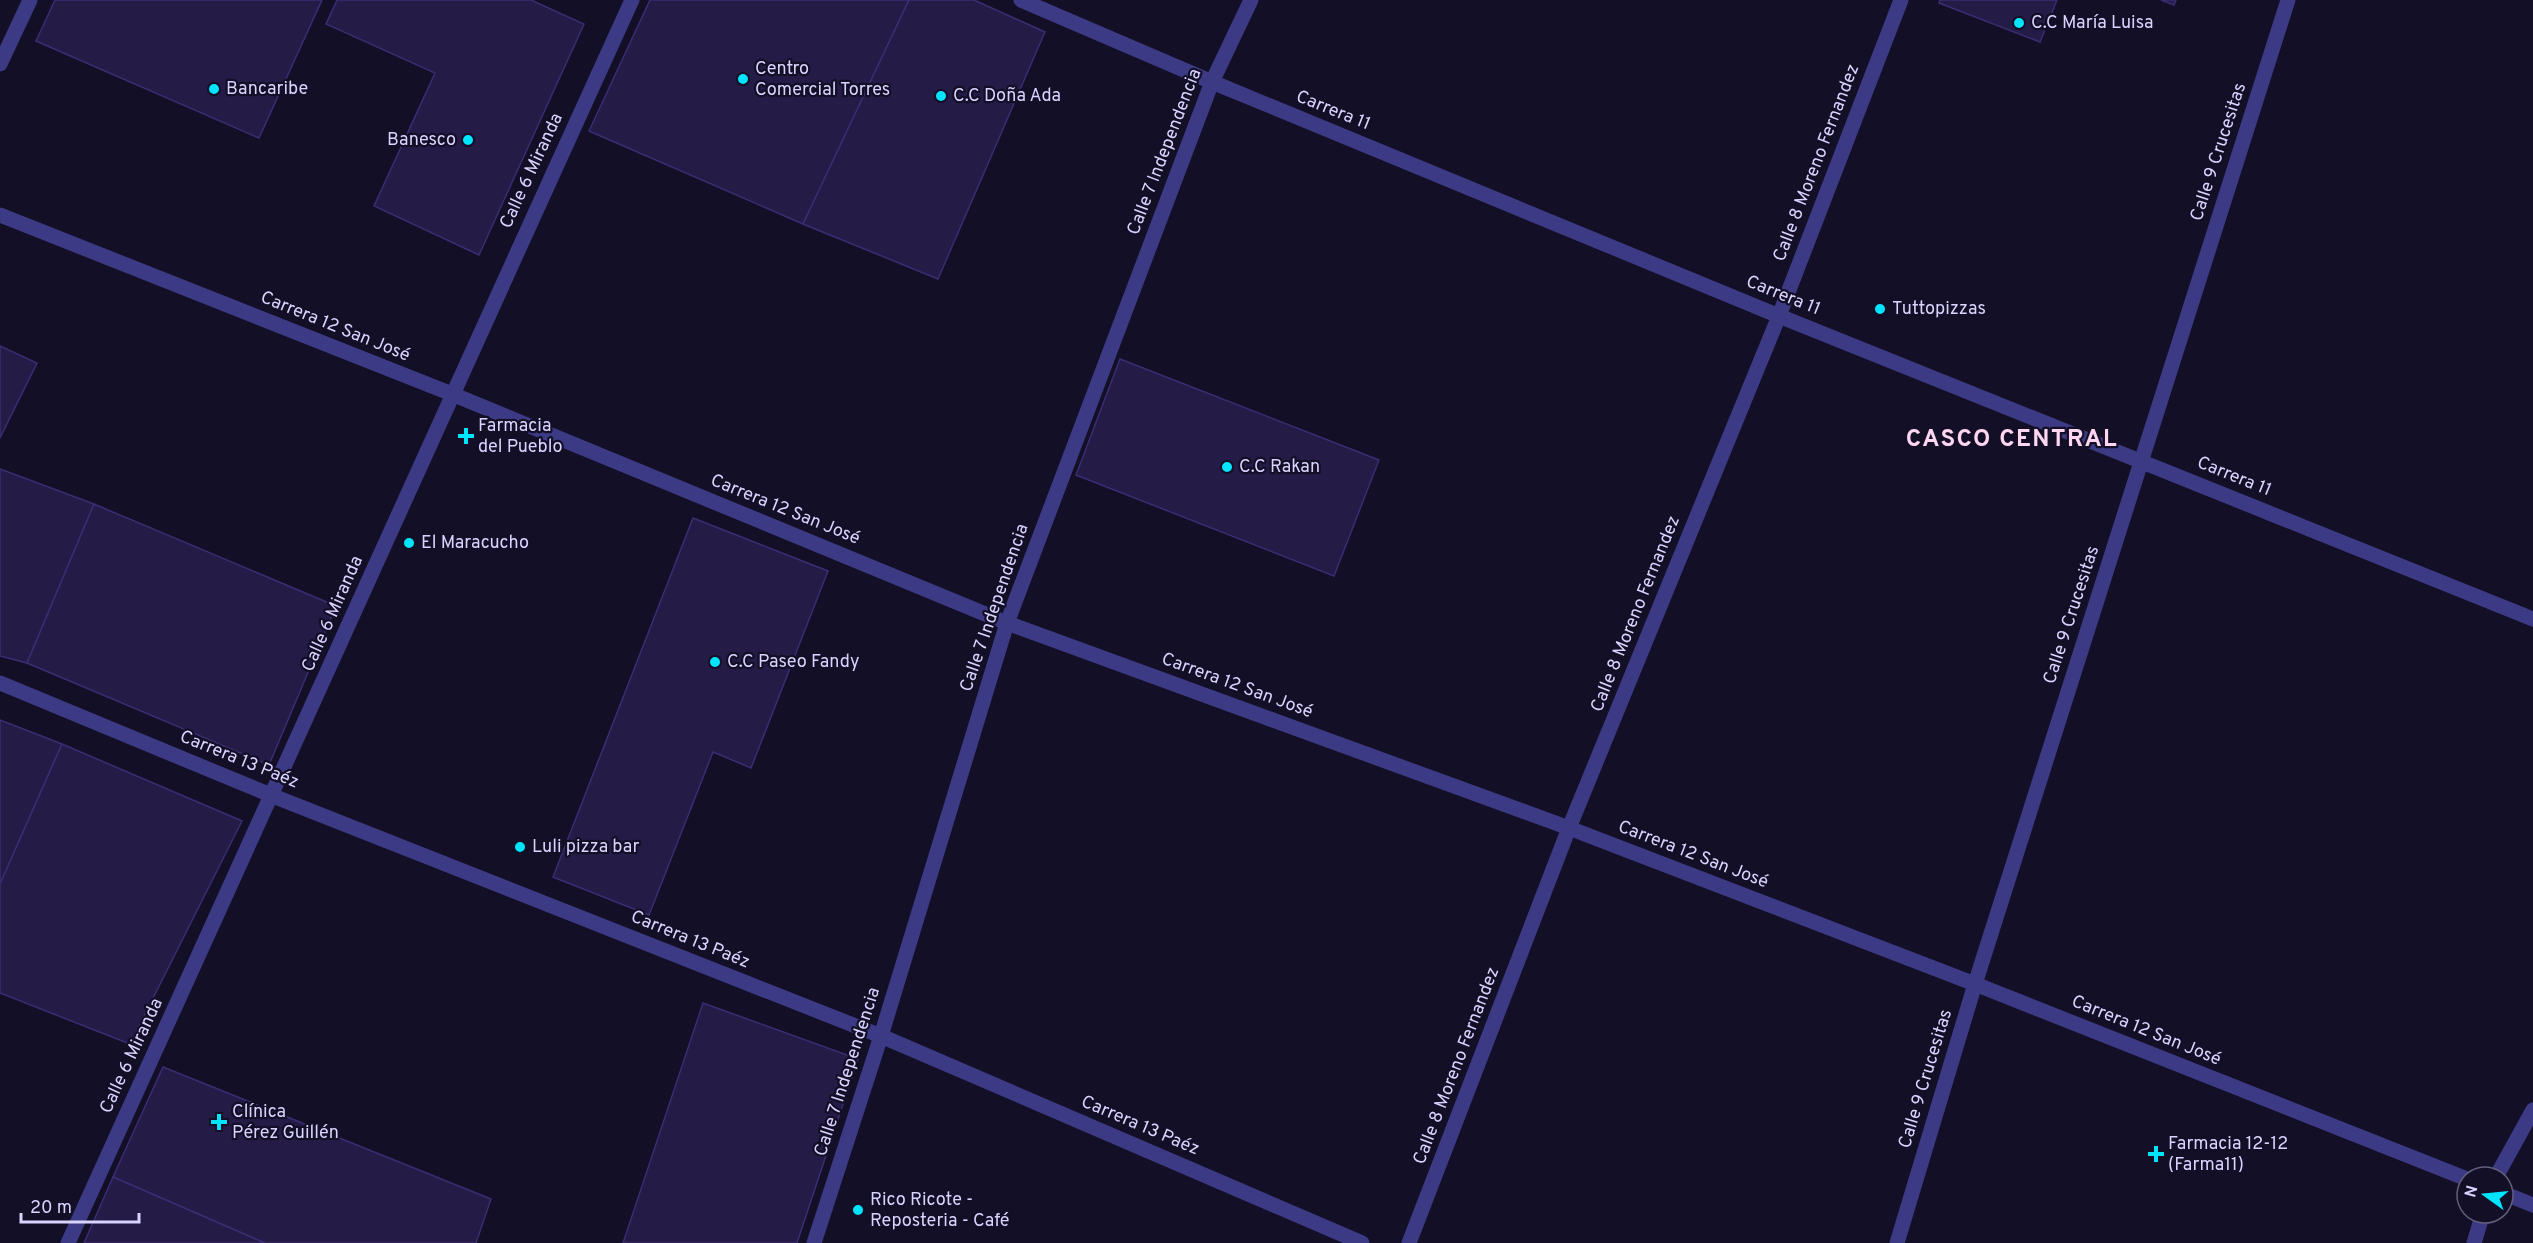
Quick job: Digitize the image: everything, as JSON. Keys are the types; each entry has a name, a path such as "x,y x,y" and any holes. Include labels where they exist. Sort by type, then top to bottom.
{"street":[{"path":"0,64 30,0"},
{"name":"Calle 6 Miranda","path":"68,1243 273,796 452,394 632,0"},
{"name":"Carrera 11","path":"1021,0 1212,82 1779,316 2533,619"},
{"name":"Calle 7 Independencia","path":"814,1243 881,1036 1007,623 1212,82 1251,0"},
{"name":"Calle 8 Moreno Fernandez","path":"1409,1243 1569,828 1779,316 1901,0"},
{"name":"Calle 9 Crucesitas","path":"1897,1243 1975,984 2288,0"},
{"name":"Carrera 12 San José","path":"0,215 452,394 1007,623 1569,828 1975,984 2455,1174"},
{"name":"Carrera 13 Paéz","path":"0,683 273,796 881,1036 1362,1243"},
{"path":"2503,1165 2533,1110"},
{"path":"2515,1198 2533,1205"},
{"path":"2474,1243 2479,1225"}],"building":[{"name":"Bancaribe","path":"55,0 322,0 259,138 36,41"},
{"name":"Banesco","path":"337,0 531,0 584,24 479,255 374,206 435,73 326,24"},
{"name":"Centro Comercial Torres","path":"650,0 909,0 803,224 589,131"},
{"name":"C.C Doña Ada","path":"909,0 974,0 1045,32 938,279 803,224"},
{"name":"C.C María Luisa","path":"1940,0 2057,0 2040,42 1939,3"},
{"name":"C.C María Luisa","path":"2161,0 2176,0 2174,5"},
{"path":"0,346 37,363 0,438"},
{"name":"C.C Rakan","path":"1120,359 1379,460 1334,576 1076,475"},
{"path":"0,469 94,504 27,663 0,656"},
{"path":"94,504 336,606 269,765 27,663"},
{"name":"C.C Paseo Fandy","path":"693,518 828,571 751,768 713,752 649,915 553,877"},
{"path":"0,720 62,744 0,884"},
{"path":"62,744 242,821 130,1044 0,993 0,884"},
{"path":"703,1003 858,1059 797,1243 623,1243"},
{"name":"Clínica Pérez Guillén","path":"163,1067 491,1199 476,1243 265,1243 113,1177"},
{"path":"113,1177 265,1243 84,1243"}],"place":[{"name":"C.C María Luisa","path":"2019,23"},
{"name":"Centro Comercial Torres","path":"743,79"},
{"name":"Bancaribe","path":"214,89"},
{"name":"C.C Doña Ada","path":"941,96"},
{"name":"Banesco","path":"468,140"},
{"name":"Tuttopizzas","path":"1880,309"},
{"name":"Farmacia del Pueblo","path":"466,436"},
{"name":"C.C Rakan","path":"1227,467"},
{"name":"El Maracucho","path":"409,543"},
{"name":"C.C Paseo Fandy","path":"715,662"},
{"name":"Luli pizza bar","path":"520,847"},
{"name":"Clínica Pérez Guillén","path":"219,1122"},
{"name":"Farmacia 12-12 (Farma11)","path":"2156,1154"},
{"name":"Rico Ricote - Reposteria - Café","path":"858,1210"}],"district":[{"name":"CASCO CENTRAL","path":"2012,440"}]}
